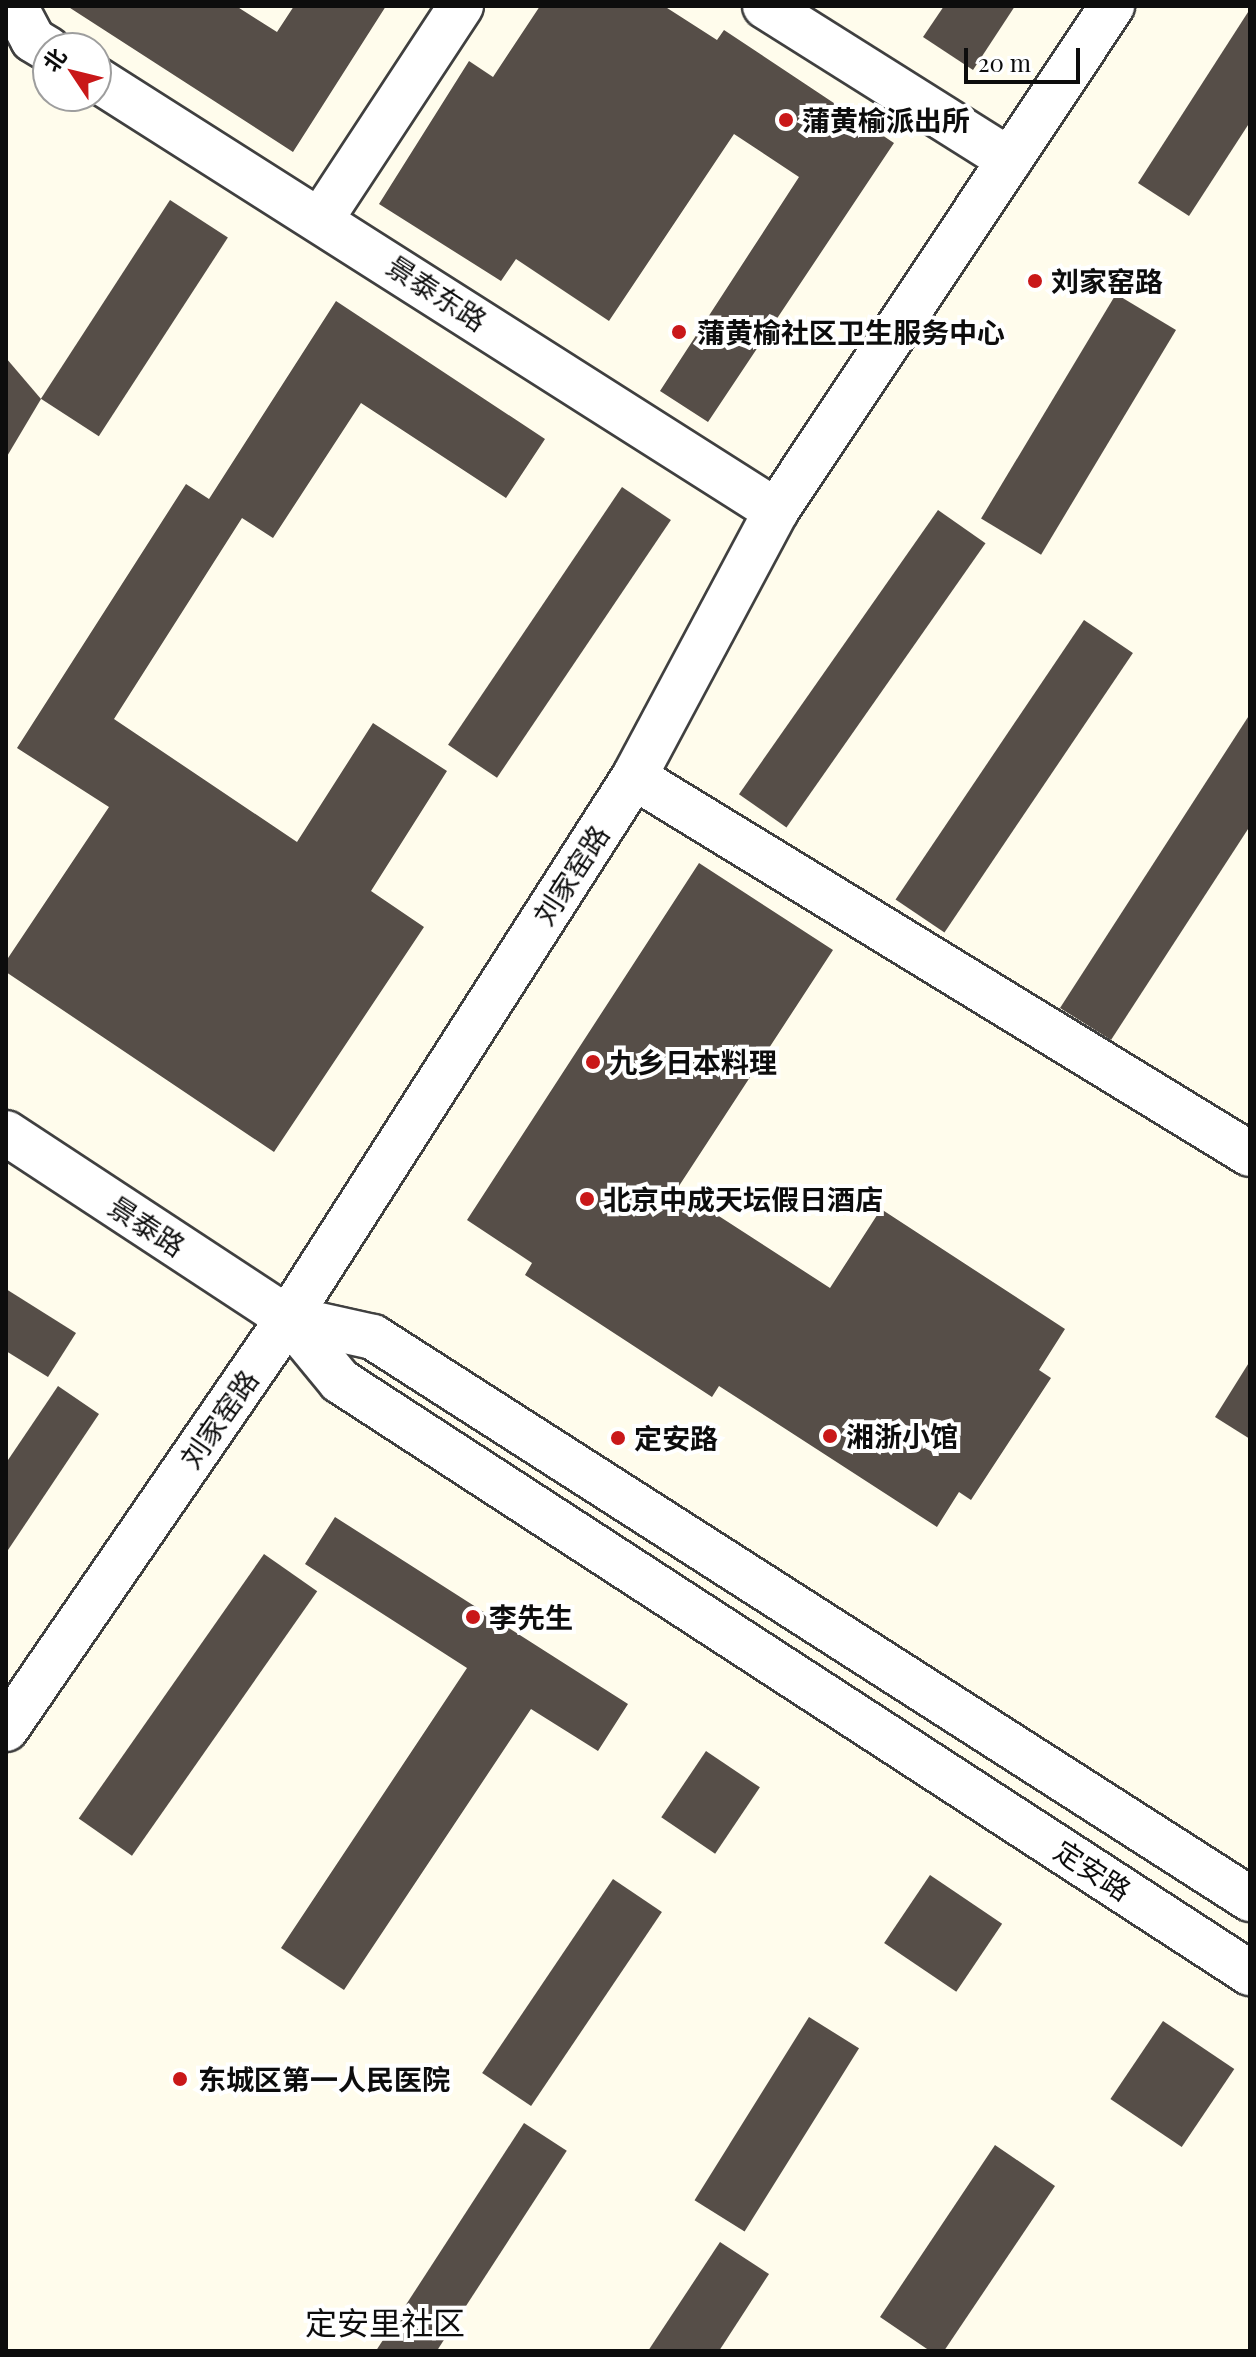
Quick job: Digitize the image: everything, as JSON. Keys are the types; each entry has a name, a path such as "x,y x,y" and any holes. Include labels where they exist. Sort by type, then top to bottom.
{"street":[{"path":"15,6 32,38"},
{"path":"321,219 461,6"},
{"path":"765,6 1010,160"},
{"name":"刘家窑路","path":"6,1729 288,1318 634,777 776,511 1112,6"},
{"name":"景泰东路","path":"112,89 776,511"},
{"path":"634,777 1250,1154"},
{"name":"景泰路","path":"6,1133 288,1318"},
{"path":"288,1318 373,1337 1250,1899"},
{"name":"定安路","path":"288,1318 340,1381 1250,1973"}],"building":[{"path":"67,6 236,6 277,32 294,6 386,6 293,152 112,35 112,32"},
{"name":"蒲黄榆社区卫生服务中心","path":"540,6 664,6 717,40 724,30 894,143 708,422 660,391 799,177 734,134 609,321 516,259 501,281 379,204 469,61 493,77"},
{"path":"944,6 1015,6 973,70 923,37"},
{"path":"1250,9 1250,122 1189,216 1138,183"},
{"path":"170,200 228,238 99,436 41,399"},
{"path":"1116,294 1176,330 1041,555 981,519"},
{"path":"336,301 545,439 506,498 361,403 273,538 242,518 114,719 297,842 373,723 447,771 371,891 424,927 274,1152 6,972 6,961 109,807 17,748 186,484 209,499"},
{"path":"6,358 41,399 6,458"},
{"path":"622,487 671,520 497,778 448,745"},
{"path":"938,510 986,543 786,828 739,794"},
{"path":"1084,620 1133,653 944,932 896,899"},
{"path":"1250,714 1250,826 1111,1040 1060,1008"},
{"name":"北京中成天坛假日酒店","path":"699,863 833,950 677,1189 830,1288 881,1209 1065,1329 1039,1370 1051,1378 971,1500 959,1492 937,1527 719,1386 712,1397 525,1275 532,1263 467,1220"},
{"path":"6,1289 76,1333 48,1377 6,1351"},
{"path":"1250,1361 1250,1439 1215,1417"},
{"path":"58,1386 99,1414 6,1553 6,1463"},
{"path":"335,1517 628,1704 598,1751 531,1709 344,1990 281,1948 467,1668 305,1564"},
{"path":"264,1554 317,1591 132,1856 79,1819"},
{"path":"706,1751 760,1787 715,1854 661,1817"},
{"path":"930,1875 1002,1924 956,1992 884,1943"},
{"path":"613,1879 662,1912 531,2106 482,2073"},
{"path":"809,2017 859,2048 745,2231 695,2200"},
{"path":"1163,2021 1234,2069 1182,2147 1110,2099"},
{"path":"524,2123 567,2151 437,2351 376,2351"},
{"path":"995,2145 1055,2186 944,2351 930,2351 880,2317"},
{"path":"720,2242 769,2274 719,2351 648,2351"}],"place":[{"name":"蒲黄榆派出所","path":"786,120"},
{"name":"刘家窑路","path":"1035,281"},
{"name":"蒲黄榆社区卫生服务中心","path":"679,332"},
{"name":"九乡日本料理","path":"593,1062"},
{"name":"北京中成天坛假日酒店","path":"587,1199"},
{"name":"湘浙小馆","path":"830,1436"},
{"name":"定安路","path":"618,1438"},
{"name":"李先生","path":"473,1617"},
{"name":"东城区第一人民医院","path":"180,2079"}],"district":[{"name":"定安里社区","path":"385,2322"}]}
